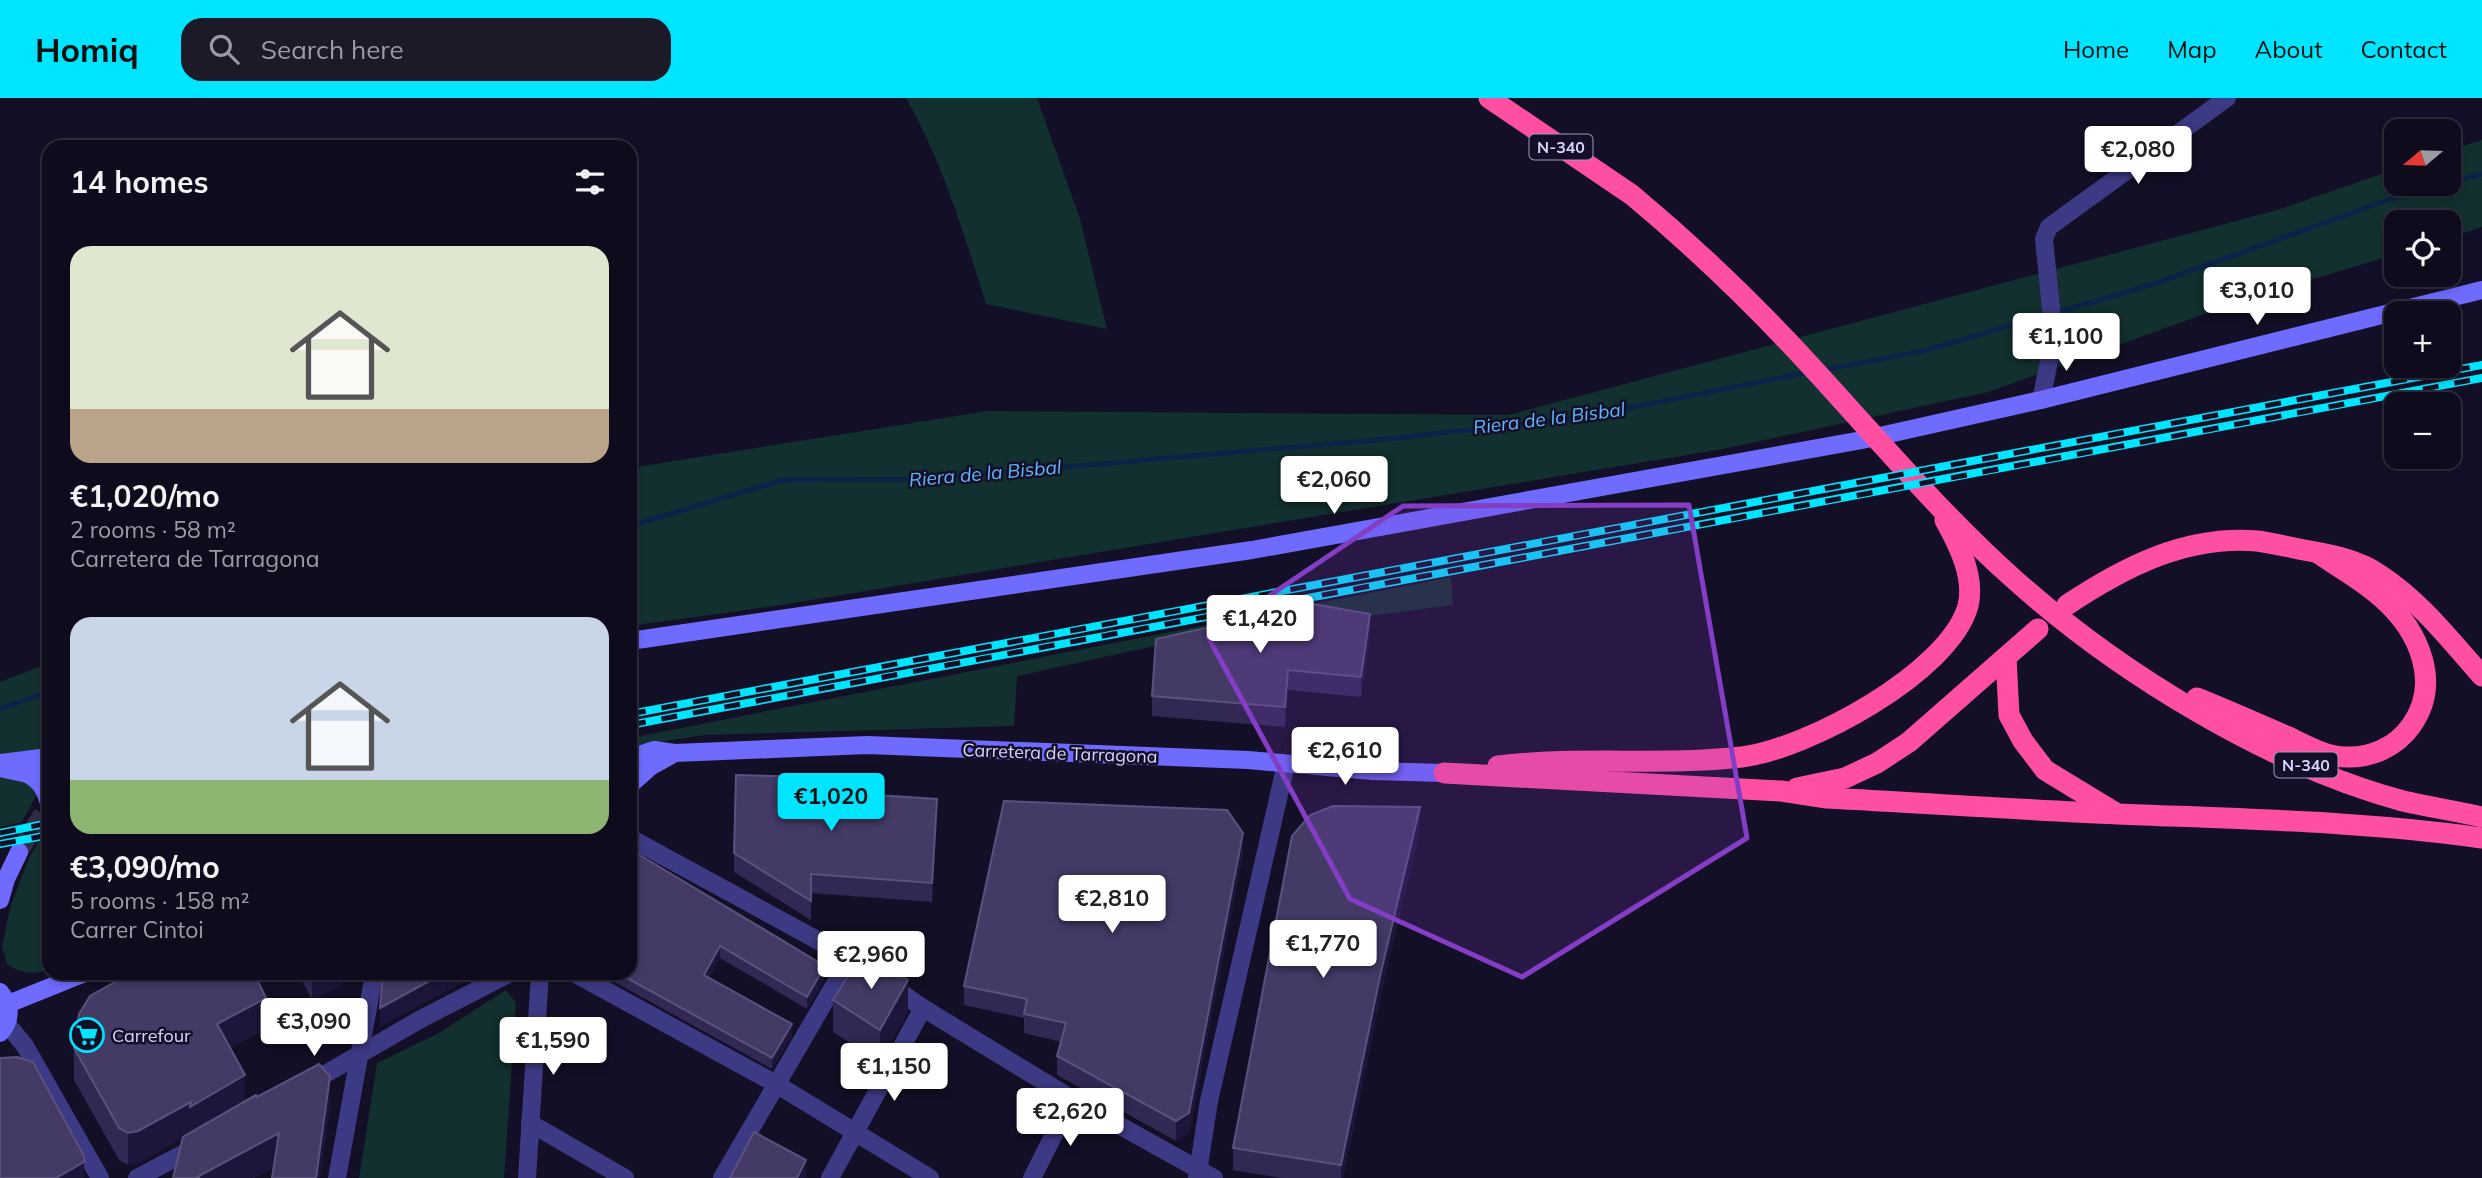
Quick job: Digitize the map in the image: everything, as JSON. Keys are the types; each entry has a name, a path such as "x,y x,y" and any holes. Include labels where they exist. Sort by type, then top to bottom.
{"highway":[{"name":"N-340","path":"1489,98 1632,195 1742,296 1932,499 2017,582 2083,634 2145,678 2223,726 2272,751 2402,800 2482,817"},
{"path":"1444,773 1532,762 1645,763 1745,757 1797,742 1843,720 1895,689 1945,646 1968,605 1970,587 1964,560 1956,540 1932,499"},
{"path":"2067,605 2137,563 2194,545 2257,541 2350,559 2379,574 2421,606 2482,677"},
{"path":"2145,678 2228,710 2321,752 2344,758 2367,755 2390,747 2407,732 2418,717 2425,697 2427,675 2420,649 2404,622 2382,598 2318,553"},
{"path":"1781,791 1844,778 1877,763 1909,742 2038,629"},
{"path":"2006,657 2009,715 2045,771 2118,814"},
{"path":"1444,773 1781,791 1827,798 2118,814 2225,817 2426,830 2482,838"}],"street":[{"path":"2041,400 2054,338 2044,239 2049,226 2227,98"},
{"path":"637,640 1252,550 1862,440 2041,400 2482,290"},
{"name":"Carretera de Tarragona","path":"637,756 654,750 675,753 867,745 1248,760 1373,771 1444,773"},
{"name":"Carretera de Tarragona","path":"637,779 650,767 675,753"},
{"path":"0,763 42,758"},
{"path":"637,842 850,958 923,1008 1203,1176 1209,1101 1286,764"},
{"path":"0,768 28,774 42,772"},
{"path":"28,774 42,785"},
{"path":"0,900 6,879 19,852"},
{"path":"722,1178 850,958"},
{"path":"62,980 4,998 9,1014 3,1029 25,1046 100,1178"},
{"path":"337,1178 373,980"},
{"path":"290,1094 497,980"},
{"path":"527,1178 540,980"},
{"path":"587,980 776,1084 930,1178"},
{"path":"830,1178 923,1008"},
{"path":"20,1079 49,1088"},
{"path":"1032,1178 1072,1099"},
{"path":"530,1123 625,1178"},
{"path":"137,1178 210,1140"},
{"path":"170,1178 176,1160"}],"highlighted area":[{"path":"1689,505 1747,838 1522,977 1350,899 1208,637 1403,506"}],"green space":[{"path":"906,98 1037,98 1080,219 1107,329 986,304 942,173"},
{"path":"2482,140 2482,227 2461,234 2461,210 2384,210 2384,258 2235,303 1988,392 1723,449 775,606 637,625 637,467 988,411 1508,415 2277,210 2384,173 2384,196 2461,196 2461,147"},
{"path":"1451,577 1453,605 1354,618 1302,614 1017,676 1014,726 705,735 637,747 637,737"},
{"path":"42,666 42,785 22,822 0,827 0,682"},
{"path":"42,840 42,971 27,972 7,964 2,946 11,905 29,858"},
{"path":"506,990 516,1003 504,1178 359,1178 377,1063 437,1034"}],"building":[{"path":"1313,604 1370,614 1361,677 1288,670 1285,707 1152,696 1156,639"},
{"path":"736,775 814,777 814,791 937,799 932,883 811,874 811,901 734,853"},
{"path":"1004,801 1227,810 1243,833 1189,1113 1176,1121 1057,1056 1066,1023 1024,1014 1027,999 964,986"},
{"path":"1333,806 1420,807 1381,972 1341,1165 1233,1148 1292,836 1310,815"},
{"path":"637,856 825,966 807,997 720,946 704,975 792,1024 772,1058 631,980 637,980"},
{"path":"863,952 908,980 880,1030 833,1000"},
{"path":"119,980 257,980 266,998 217,1024 245,1075 190,1107 191,1102 138,1131 128,1133 119,1128 74,1048 79,1014 90,996"},
{"path":"382,980 431,980 380,1008"},
{"path":"17,1057 33,1062 84,1156 84,1162 56,1178 0,1178 0,1058"},
{"path":"319,1064 330,1076 316,1178 272,1178 279,1133 197,1177 200,1178 173,1178 183,1137 256,1095 257,1097"},
{"path":"754,1132 806,1160 797,1178 730,1178"}],"waterway":[{"name":"Riera de la Bisbal","path":"2461,180 2482,174"},
{"name":"Riera de la Bisbal","path":"1823,370 1923,351 2154,284 2402,196"},
{"name":"Riera de la Bisbal","path":"637,524 783,480 927,479 1387,439 1578,418 1810,372"},
{"name":"Riera de la Bisbal","path":"0,709 42,694"}],"tunnel":[{"path":"19,852 42,814"}],"railway":[{"path":"637,713 2482,365"},
{"path":"637,724 2482,378"},
{"path":"0,833 42,824"},
{"path":"0,844 42,836"}],"place":[{"name":"Carrefour","path":"87,1035"}]}
